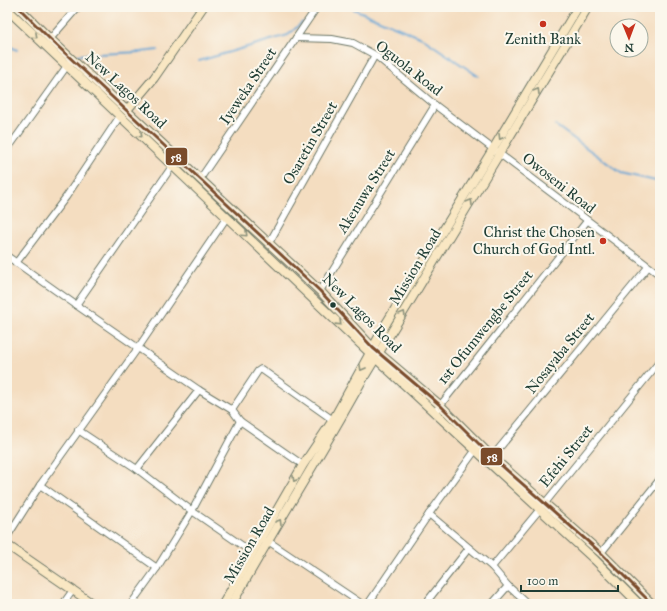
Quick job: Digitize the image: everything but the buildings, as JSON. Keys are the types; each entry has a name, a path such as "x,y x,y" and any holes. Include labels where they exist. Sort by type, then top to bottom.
{"main road":[{"name":"New Lagos Road","path":"18,7 50,39 320,291 374,353 440,405 478,448 492,457 543,506 639,604"},
{"path":"127,110 154,78 203,7"},
{"name":"Mission Road","path":"497,151 578,7"},
{"name":"Mission Road","path":"223,604 303,465 588,7"},
{"name":"New Lagos Road","path":"7,9 435,412 543,506 601,553 652,604"},
{"name":"Mission Road","path":"232,604 338,423 374,353"},
{"path":"7,544 93,604"}],"street":[{"path":"50,39 78,7"},
{"name":"Iyeweka Street","path":"200,180 317,7"},
{"name":"Oguola Road","path":"296,38 332,39 353,43 375,56 435,105 497,151"},
{"name":"Osaretin Street","path":"269,243 375,56"},
{"path":"7,150 72,59"},
{"name":"Akenuwa Street","path":"320,291 435,105"},
{"path":"16,263 66,197 120,116"},
{"name":"Owoseni Road","path":"497,151 587,221 660,275"},
{"path":"76,306 173,165"},
{"path":"7,537 40,485 138,348 227,217"},
{"name":"1st Ofumwengbe Street","path":"435,412 587,221"},
{"path":"7,256 76,306 198,390 232,410 240,421 303,465"},
{"name":"Nosayaba Street","path":"492,457 648,267"},
{"name":"Efehi Street","path":"492,566 543,506 660,361"},
{"path":"232,410 258,371 261,370 332,420"},
{"path":"137,469 198,390"},
{"path":"131,604 157,568 192,510 240,421"},
{"path":"78,430 137,469 253,553"},
{"path":"368,604 429,514 478,448"},
{"path":"601,553 660,479"},
{"path":"40,485 157,568"},
{"path":"429,514 492,566 508,586 528,604"},
{"path":"268,541 362,604"},
{"path":"424,604 469,548"},
{"path":"492,604 508,586"},
{"path":"63,604 73,590"},
{"path":"657,604 660,600"}],"waterway":[{"path":"349,7 422,38 478,76"},
{"path":"199,61 288,35 303,22"},
{"path":"7,45 17,50"},
{"path":"77,55 158,50"},
{"path":"555,125 621,173 660,182"}],"transit line":[{"name":"58","path":"18,7 50,39 320,291 373,348 440,405 492,457 601,553 652,604"}],"place":[{"name":"Zenith Bank","path":"543,24"},
{"name":"Christ the Chosen Church of God Intl.","path":"603,241"}]}
